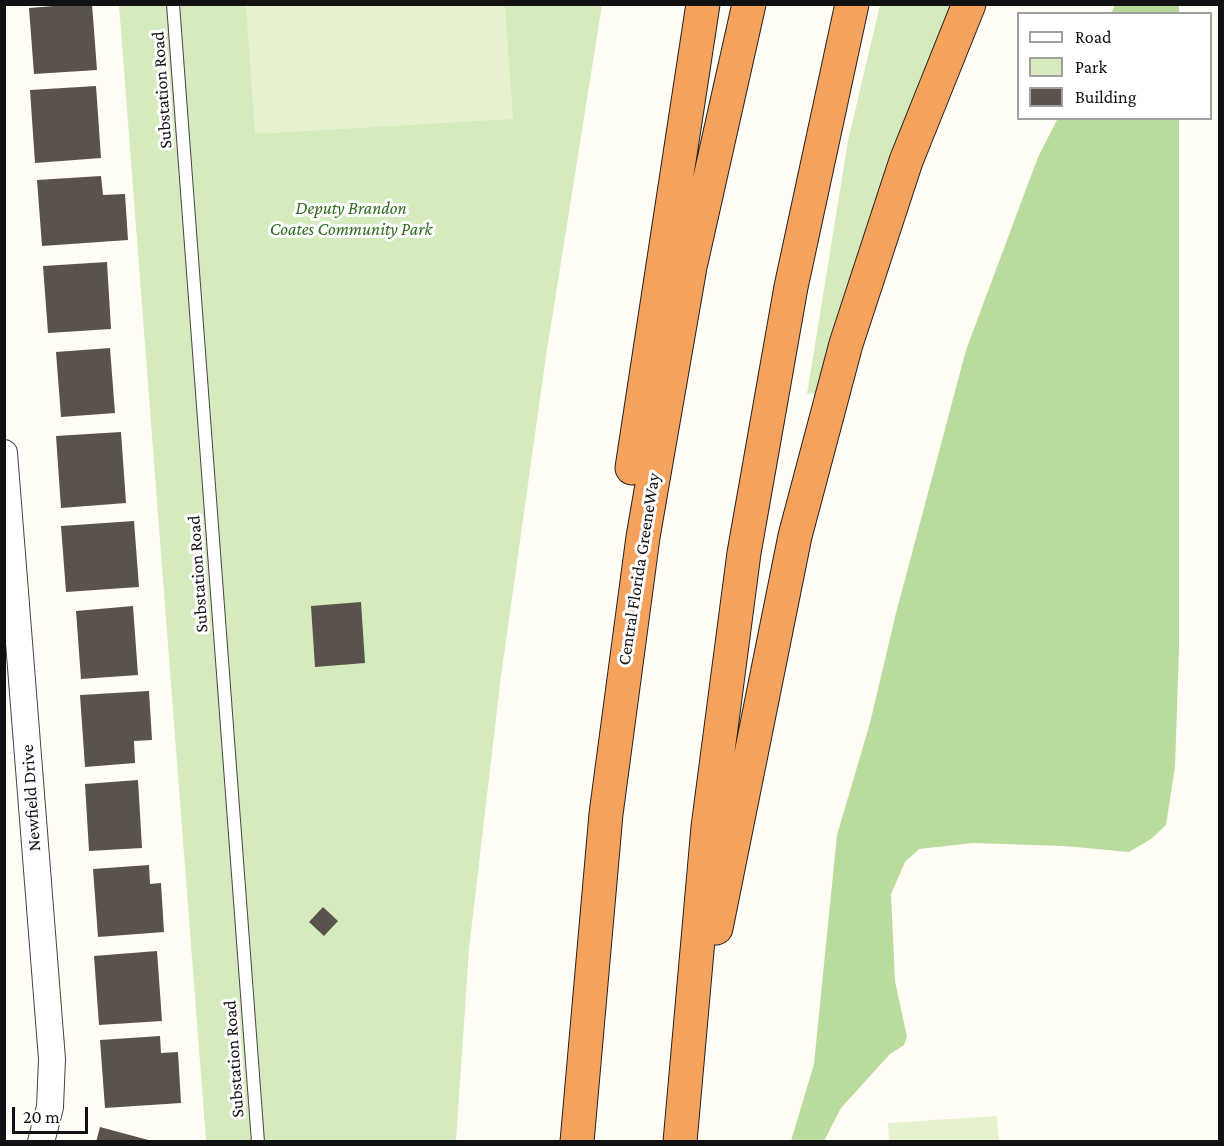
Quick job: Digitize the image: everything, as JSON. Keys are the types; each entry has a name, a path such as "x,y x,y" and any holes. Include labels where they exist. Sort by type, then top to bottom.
{"highway":[{"path":"606,814 629,488 703,4"},
{"name":"Central Florida GreeneWay","path":"577,1142 606,814 643,537 690,267 749,4"},
{"path":"680,1142 682,1098 708,827 744,553 791,287 852,4"},
{"path":"682,1098 795,536 846,344 870,269 906,161 969,4"}],"street":[{"name":"Newfield Drive","path":"4,453 7,517 52,1059 50,1107 41,1142"}],"lane":[{"name":"Substation Road","path":"173,4 258,1142"}],"green space":[{"name":"Deputy Brandon Coates Community Park","path":"119,5 602,5 546,356 501,676 469,949 456,1141 206,1141"},
{"path":"246,5 505,5 513,119 255,134"},
{"path":"880,5 957,5 821,393 807,394 848,141"},
{"path":"1115,5 1179,5 1179,12 1112,12"},
{"path":"1057,120 1179,120 1179,649 1175,767 1166,825 1151,839 1129,852 1064,846 973,843 919,849 905,862 891,894 895,981 907,1037 904,1045 890,1054 841,1108 824,1141 791,1141 814,1064 837,835 870,723 896,613 966,350 1038,157"},
{"path":"997,1116 999,1141 889,1141 888,1123"}],"building":[{"path":"92,4 97,70 34,74 29,8"},
{"path":"96,86 101,158 35,163 30,90"},
{"path":"101,176 103,195 125,194 128,240 42,246 37,180"},
{"path":"107,262 111,329 48,333 43,266"},
{"path":"110,348 115,413 61,417 56,352"},
{"path":"121,432 126,503 61,508 56,436"},
{"path":"134,521 139,587 66,592 61,526"},
{"path":"361,602 365,663 315,667 311,606"},
{"path":"133,606 138,675 81,679 76,611"},
{"path":"149,691 152,740 134,741 135,763 85,767 80,695"},
{"path":"138,780 142,848 89,851 85,784"},
{"path":"149,865 150,884 161,883 164,932 98,937 93,869"},
{"path":"323,907 338,921 324,936 309,922"},
{"path":"157,951 162,1021 99,1025 94,956"},
{"path":"160,1036 161,1053 178,1052 181,1103 105,1108 100,1040"},
{"path":"100,1127 152,1141 152,1142 96,1142"}]}
